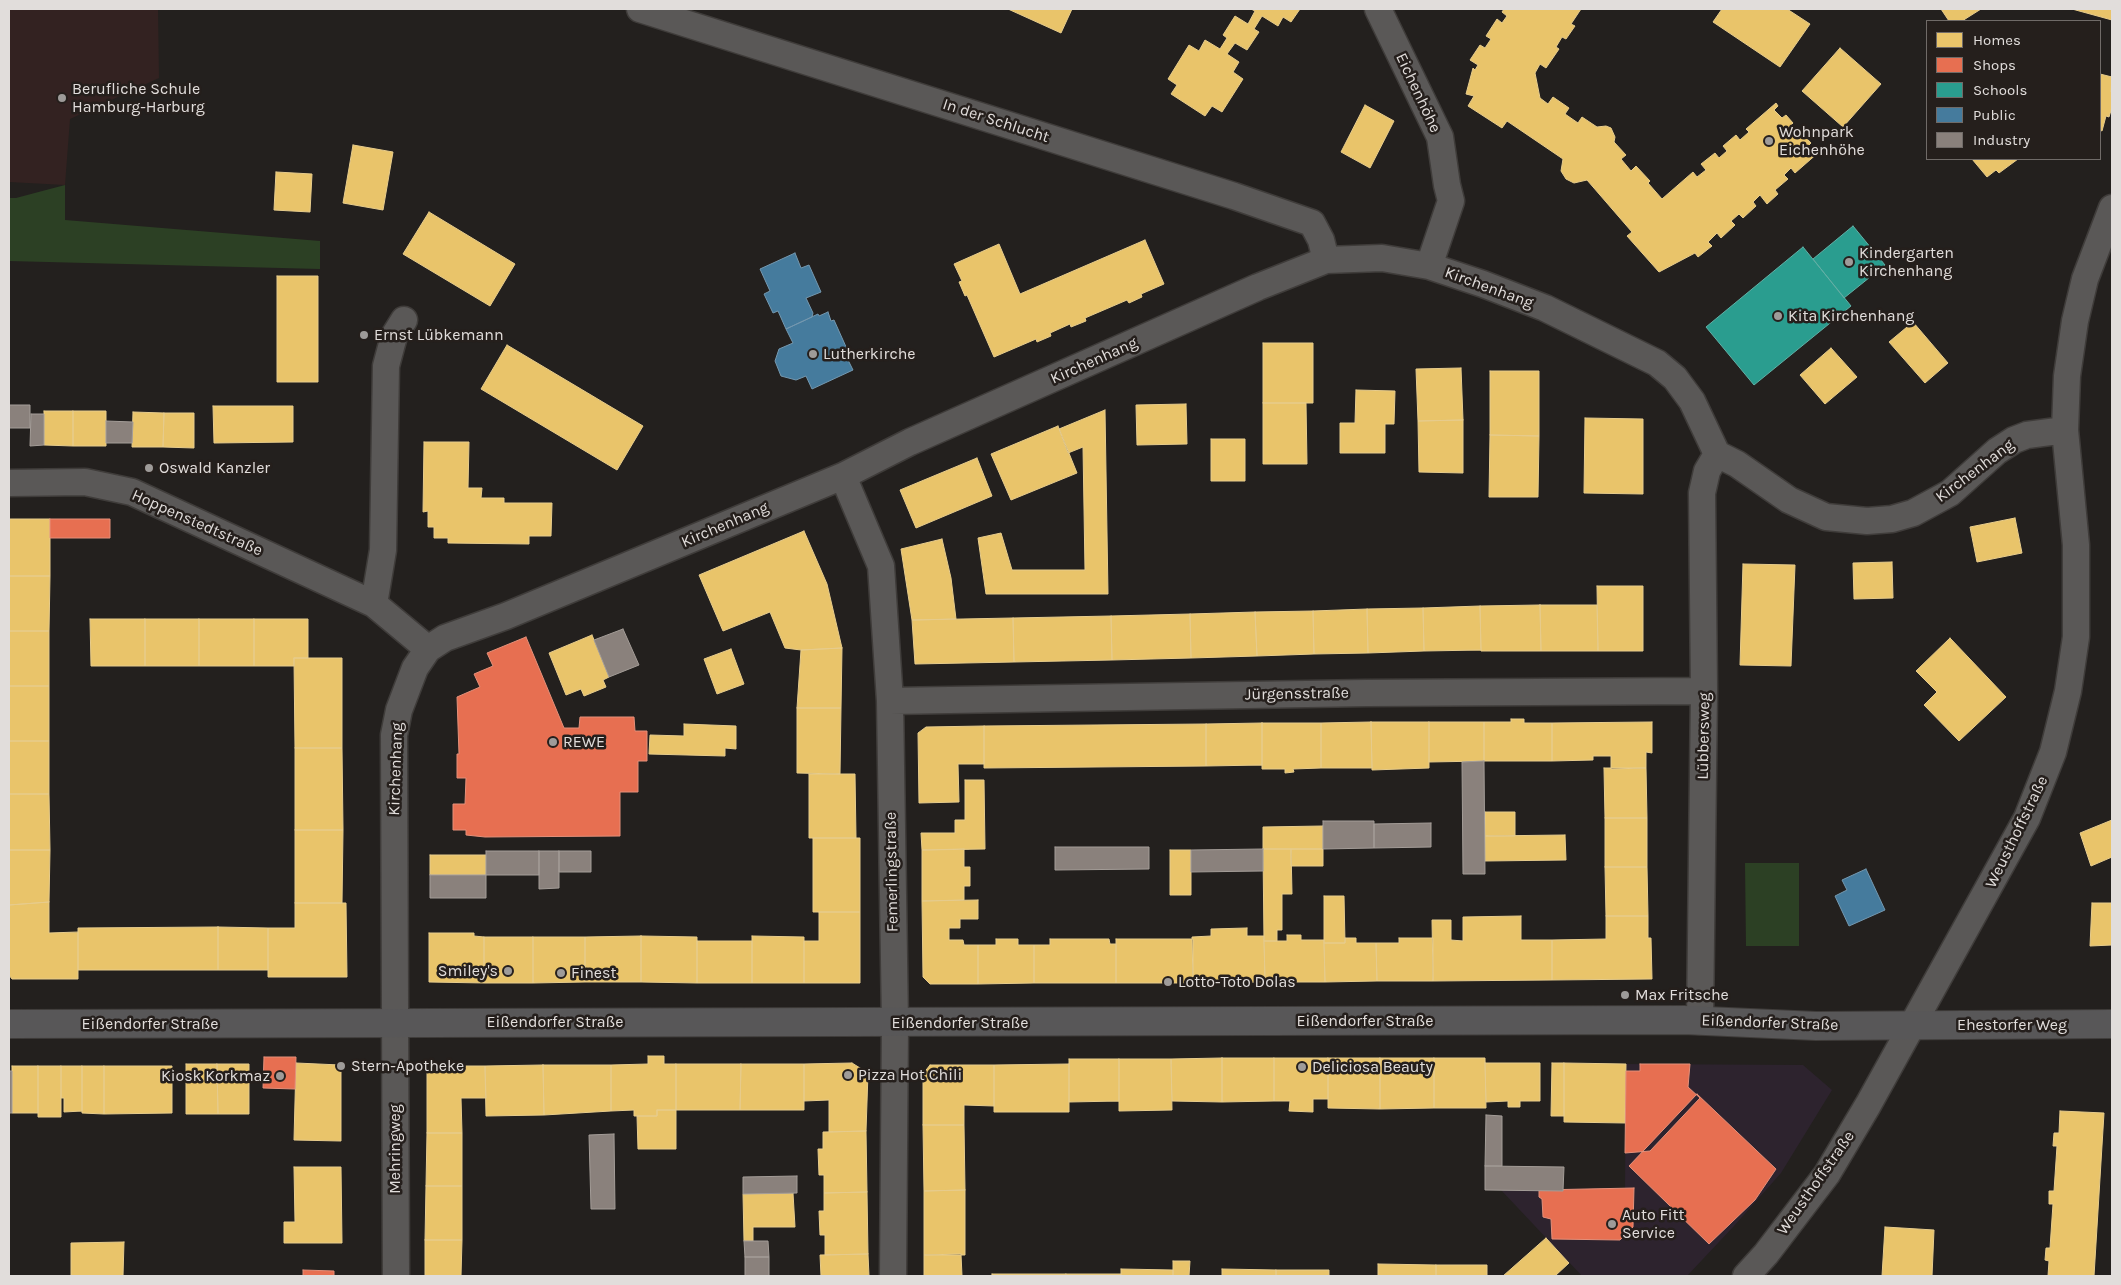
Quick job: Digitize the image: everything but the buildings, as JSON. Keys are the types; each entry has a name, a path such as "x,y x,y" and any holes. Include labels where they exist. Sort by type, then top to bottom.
{"main road":[{"name":"Eißendorfer Straße","path":"9,1024 1700,1021 1816,1026 1912,1026"},
{"name":"Ehestorfer Weg","path":"1912,1026 2112,1024"}],"street":[{"name":"In der Schlucht","path":"640,9 1224,193 1312,223 1321,240 1326,260"},
{"name":"Eichenhöhe","path":"1378,9 1440,136 1451,201 1429,266"},
{"name":"Weusthoffstraße","path":"1746,1276 1766,1254 1831,1167 1868,1106 2028,818 2053,752 2068,691 2076,637 2076,545 2066,430 2067,376 2075,321 2085,279 2112,208"},
{"name":"Kirchenhang","path":"395,1022 394,735 399,710 407,686 415,668 428,649 445,638 466,629 506,616 843,476 910,442 1258,287 1326,260 1382,258 1429,266 1545,308 1657,364 1675,378 1692,401 1717,454 1737,464 1789,500 1826,517 1867,521 1892,519 1913,513 1950,493 1997,451 2014,440 2027,435 2066,430"},
{"path":"374,604 384,550 386,366 394,336 404,320"},
{"name":"Lübbersweg","path":"1700,1021 1704,691 1702,493 1707,471 1717,454"},
{"name":"Femerlingstraße","path":"843,476 881,566 890,700 894,1023 893,1276"},
{"name":"Hoppenstedtstraße","path":"9,482 85,482 132,492 374,604 428,649"},
{"name":"Jürgensstraße","path":"890,700 1366,693 1704,691"},
{"name":"Mehringweg","path":"395,1022 396,1276"}],"shaded area":[{"name":"Berufliche Schule Hamburg-Harburg","path":"9,9 158,9 159,78 70,119 65,185 9,182"},
{"path":"1626,1064 1803,1065 1832,1090 1781,1173 1687,1276 1582,1276 1501,1190 1625,1188"}],"green space":[{"path":"65,185 65,220 320,241 320,269 9,261 9,198 16,198"},
{"path":"1745,863 1799,863 1799,946 1746,946"}],"place":[{"name":"Berufliche Schule Hamburg-Harburg","path":"62,98"},
{"name":"Wohnpark Eichenhöhe","path":"1769,141"},
{"name":"Kindergarten Kirchenhang","path":"1849,262"},
{"name":"Kita Kirchenhang","path":"1778,316"},
{"name":"Ernst Lübkemann","path":"364,335"},
{"name":"Lutherkirche","path":"813,354"},
{"name":"Oswald Kanzler","path":"149,468"},
{"name":"REWE","path":"553,742"},
{"name":"Smiley's","path":"508,971"},
{"name":"Finest","path":"561,973"},
{"name":"Lotto-Toto Dolas","path":"1168,982"},
{"name":"Max Fritsche","path":"1625,995"},
{"name":"Stern-Apotheke","path":"341,1066"},
{"name":"Deliciosa Beauty","path":"1302,1067"},
{"name":"Pizza Hot Chili","path":"848,1075"},
{"name":"Kiosk Korkmaz","path":"280,1076"},
{"name":"Auto Fitt Service","path":"1612,1224"}]}
